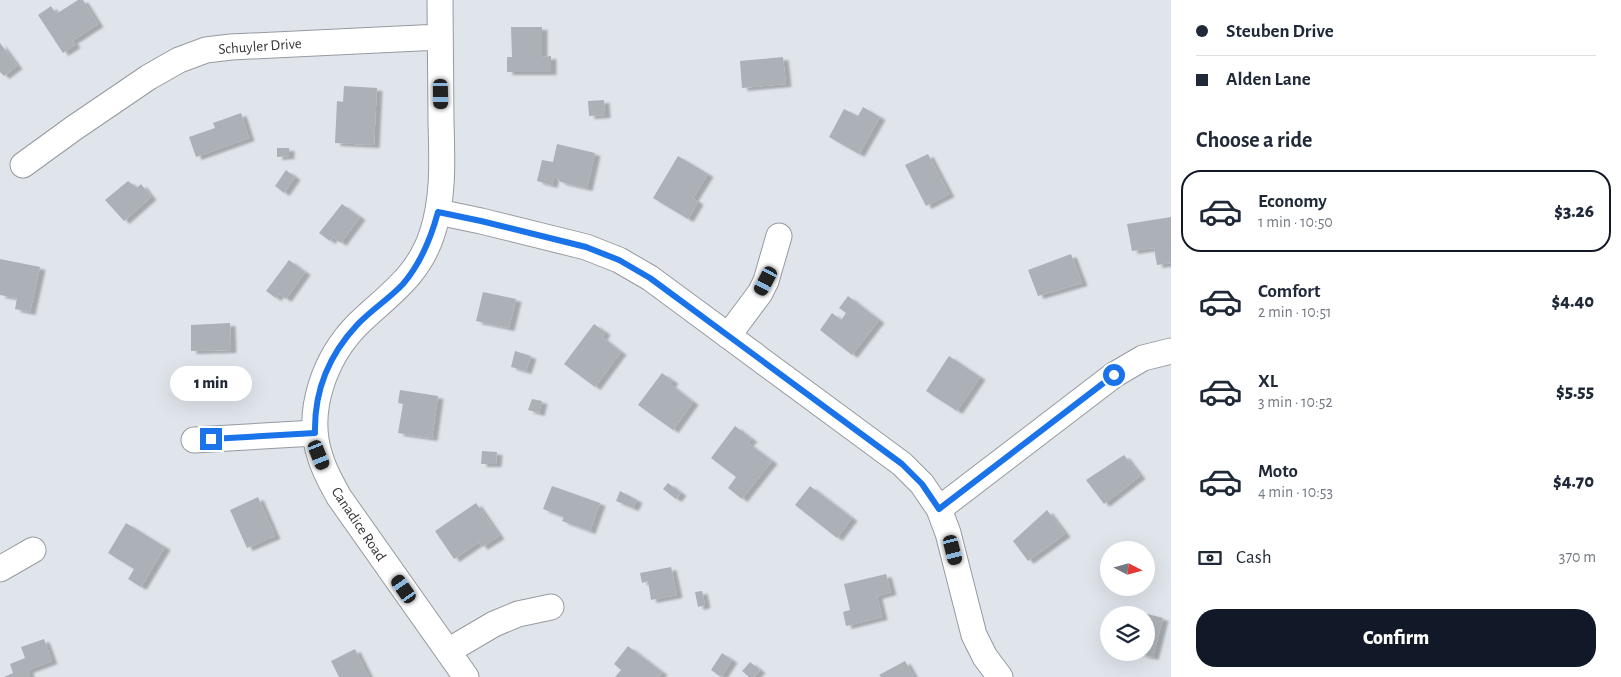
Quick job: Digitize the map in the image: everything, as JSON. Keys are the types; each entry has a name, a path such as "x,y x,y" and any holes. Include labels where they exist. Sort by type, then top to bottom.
{"street":[{"name":"Canadice Road","path":"440,0 442,171 438,212 431,237 417,265 403,284 357,325 337,351 326,369 318,394 314,420 319,455 339,497 466,677"},
{"name":"Schuyler Drive","path":"23,165 149,77 179,60 206,50 231,47 440,37"},
{"path":"438,212 586,247 619,260 650,278 902,464 922,484 939,509 948,533 974,635 985,657 1000,677"},
{"path":"728,336 760,293 766,281 779,236"},
{"path":"939,509 1114,375 1144,358 1171,351"},
{"path":"194,440 315,433"},
{"path":"0,569 33,550"},
{"path":"448,651 494,624 518,614 551,606"}],"building":[{"path":"78,0 83,0 98,24 72,41 75,45 63,53 38,15 51,6 56,14"},
{"path":"511,27 542,27 542,57 551,56 551,72 507,72 507,57 512,57"},
{"path":"0,43 17,66 4,76 0,72"},
{"path":"783,57 786,84 742,88 740,61"},
{"path":"344,86 377,88 374,145 335,143 337,101 343,102"},
{"path":"604,100 605,115 589,116 588,101"},
{"path":"863,107 880,117 859,154 829,137 844,109 858,116"},
{"path":"241,113 249,138 196,157 189,137 215,128 213,123"},
{"path":"557,144 595,153 587,188 561,182 554,176 552,185 537,181 542,160 553,162"},
{"path":"277,148 289,148 289,156 277,157"},
{"path":"928,154 949,194 926,206 905,165"},
{"path":"678,156 708,174 693,198 698,202 688,219 653,198"},
{"path":"286,170 295,177 284,193 275,186"},
{"path":"128,181 137,188 141,184 151,197 124,221 105,200"},
{"path":"342,204 360,217 341,243 333,237 330,241 319,233"},
{"path":"1171,217 1171,263 1157,265 1154,248 1132,251 1127,224"},
{"path":"1071,254 1082,283 1038,296 1028,270"},
{"path":"0,259 40,267 30,312 15,309 17,298 0,295"},
{"path":"289,260 305,272 286,299 279,294 276,298 266,291"},
{"path":"483,292 516,299 509,328 476,321"},
{"path":"848,296 879,320 852,355 820,330 832,313 841,320 846,313 839,308"},
{"path":"230,323 231,350 191,351 191,325"},
{"path":"594,324 605,332 602,337 621,352 595,387 564,364"},
{"path":"515,351 531,356 526,371 511,367"},
{"path":"949,356 980,377 957,411 926,391"},
{"path":"662,373 673,381 670,384 693,402 673,430 638,405"},
{"path":"400,390 438,396 432,438 398,433 403,404 398,403"},
{"path":"532,399 542,401 539,413 528,410"},
{"path":"735,426 752,439 748,443 772,461 742,499 728,488 736,477 711,458"},
{"path":"482,451 497,452 496,464 481,464"},
{"path":"1124,455 1140,476 1104,504 1086,480"},
{"path":"668,483 681,493 676,499 663,489"},
{"path":"552,486 600,503 590,531 562,521 564,517 543,509"},
{"path":"810,486 852,518 837,538 795,505"},
{"path":"620,491 637,500 633,508 616,501"},
{"path":"258,497 275,536 247,548 230,510"},
{"path":"476,503 499,536 482,547 479,542 454,559 435,531"},
{"path":"1047,510 1065,534 1028,561 1013,541"},
{"path":"126,523 165,547 141,587 128,579 134,569 108,553"},
{"path":"671,567 677,595 651,600 648,581 642,583 640,573"},
{"path":"886,574 891,592 877,596 882,617 846,626 843,612 850,610 844,584"},
{"path":"702,591 705,605 698,607 695,592"},
{"path":"1155,616 1163,618 1155,649"},
{"path":"44,639 52,661 28,670 30,677 4,677 13,673 10,664 25,658 21,647"},
{"path":"628,646 662,672 658,677 615,677 621,670 614,664"},
{"path":"355,649 369,677 339,677 331,661"},
{"path":"722,653 732,660 721,677 711,670"},
{"path":"905,661 914,677 881,677 879,675"},
{"path":"750,662 760,670 754,677 749,677 742,671"}],"route":[{"path":"211,439 315,433 314,420 318,394 326,369 357,325 403,284 417,265 431,237 438,212 586,247 619,260 650,278 902,464 922,484 939,509 1114,375"}]}
